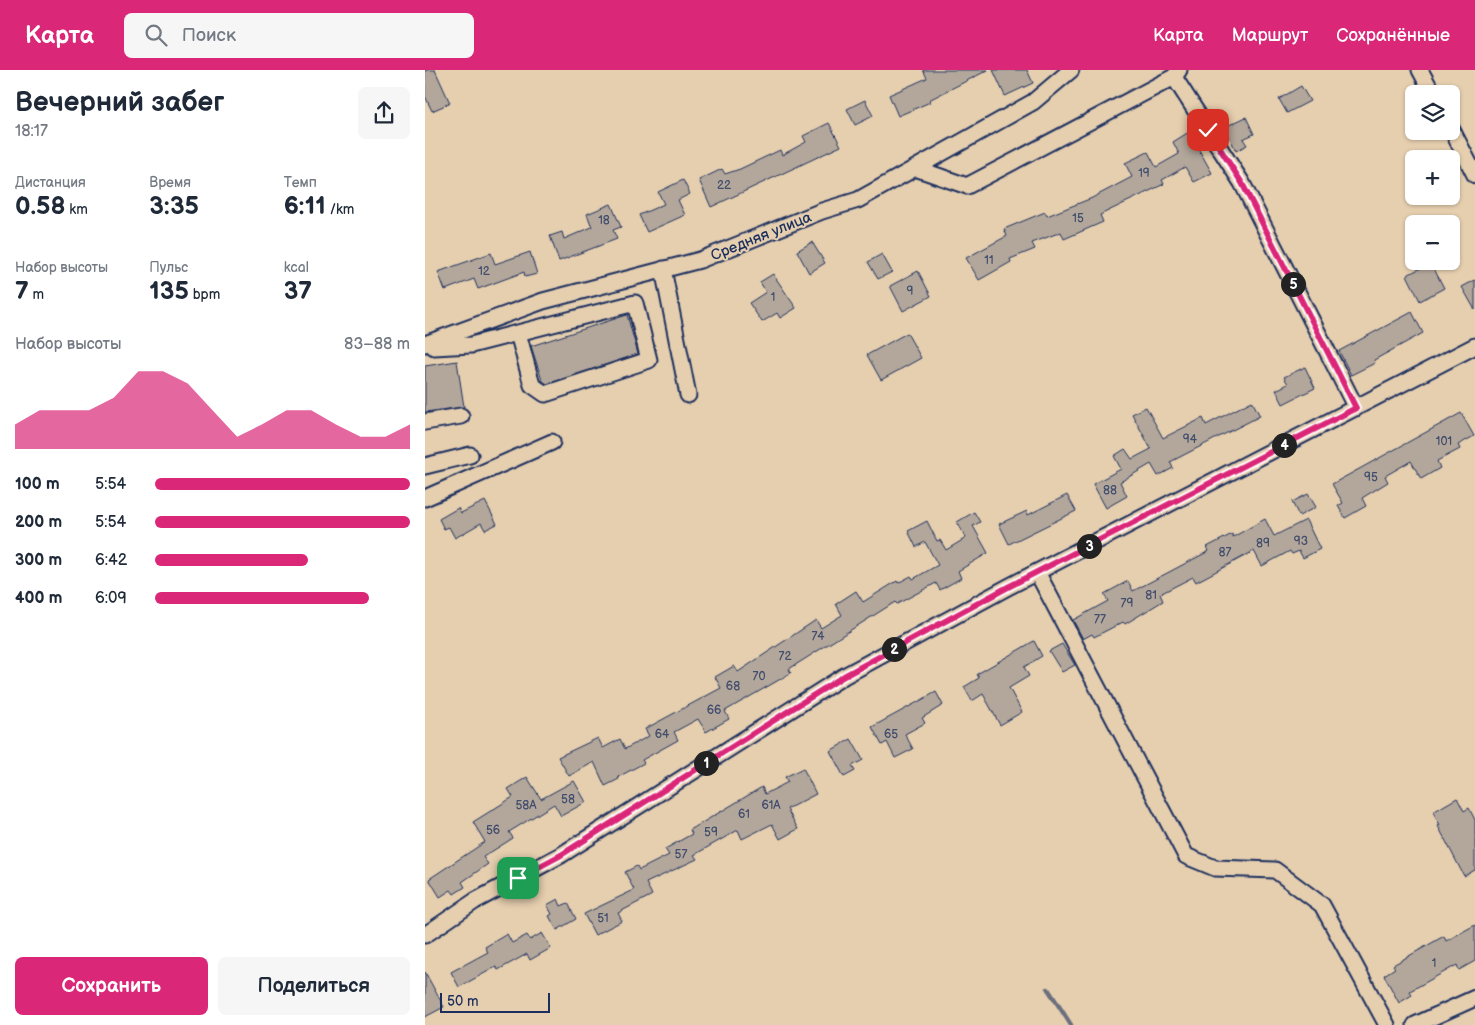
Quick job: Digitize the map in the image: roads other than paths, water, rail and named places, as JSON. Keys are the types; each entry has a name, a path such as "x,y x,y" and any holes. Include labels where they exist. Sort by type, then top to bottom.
{"street":[{"name":"Средняя улица","path":"425,346 543,301 700,260 822,212 858,200 1033,102 1071,70"},
{"path":"1420,70 1428,85"},
{"path":"915,168 967,186 1177,74 1242,183 1356,408"},
{"path":"1457,140 1475,175"},
{"path":"663,269 688,396"},
{"path":"425,346 471,345 635,303 649,360 545,394 532,385 518,334"},
{"path":"425,935 475,901 561,855 844,676 1037,572 1475,346"},
{"path":"425,422 461,416"},
{"path":"425,498 552,442"},
{"path":"425,466 470,455"},
{"path":"1037,572 1186,856 1215,868 1275,870 1322,906 1387,1025"},
{"path":"1415,1025 1475,998"}],"waterway":[{"path":"1048,989 1071,1025"}]}
